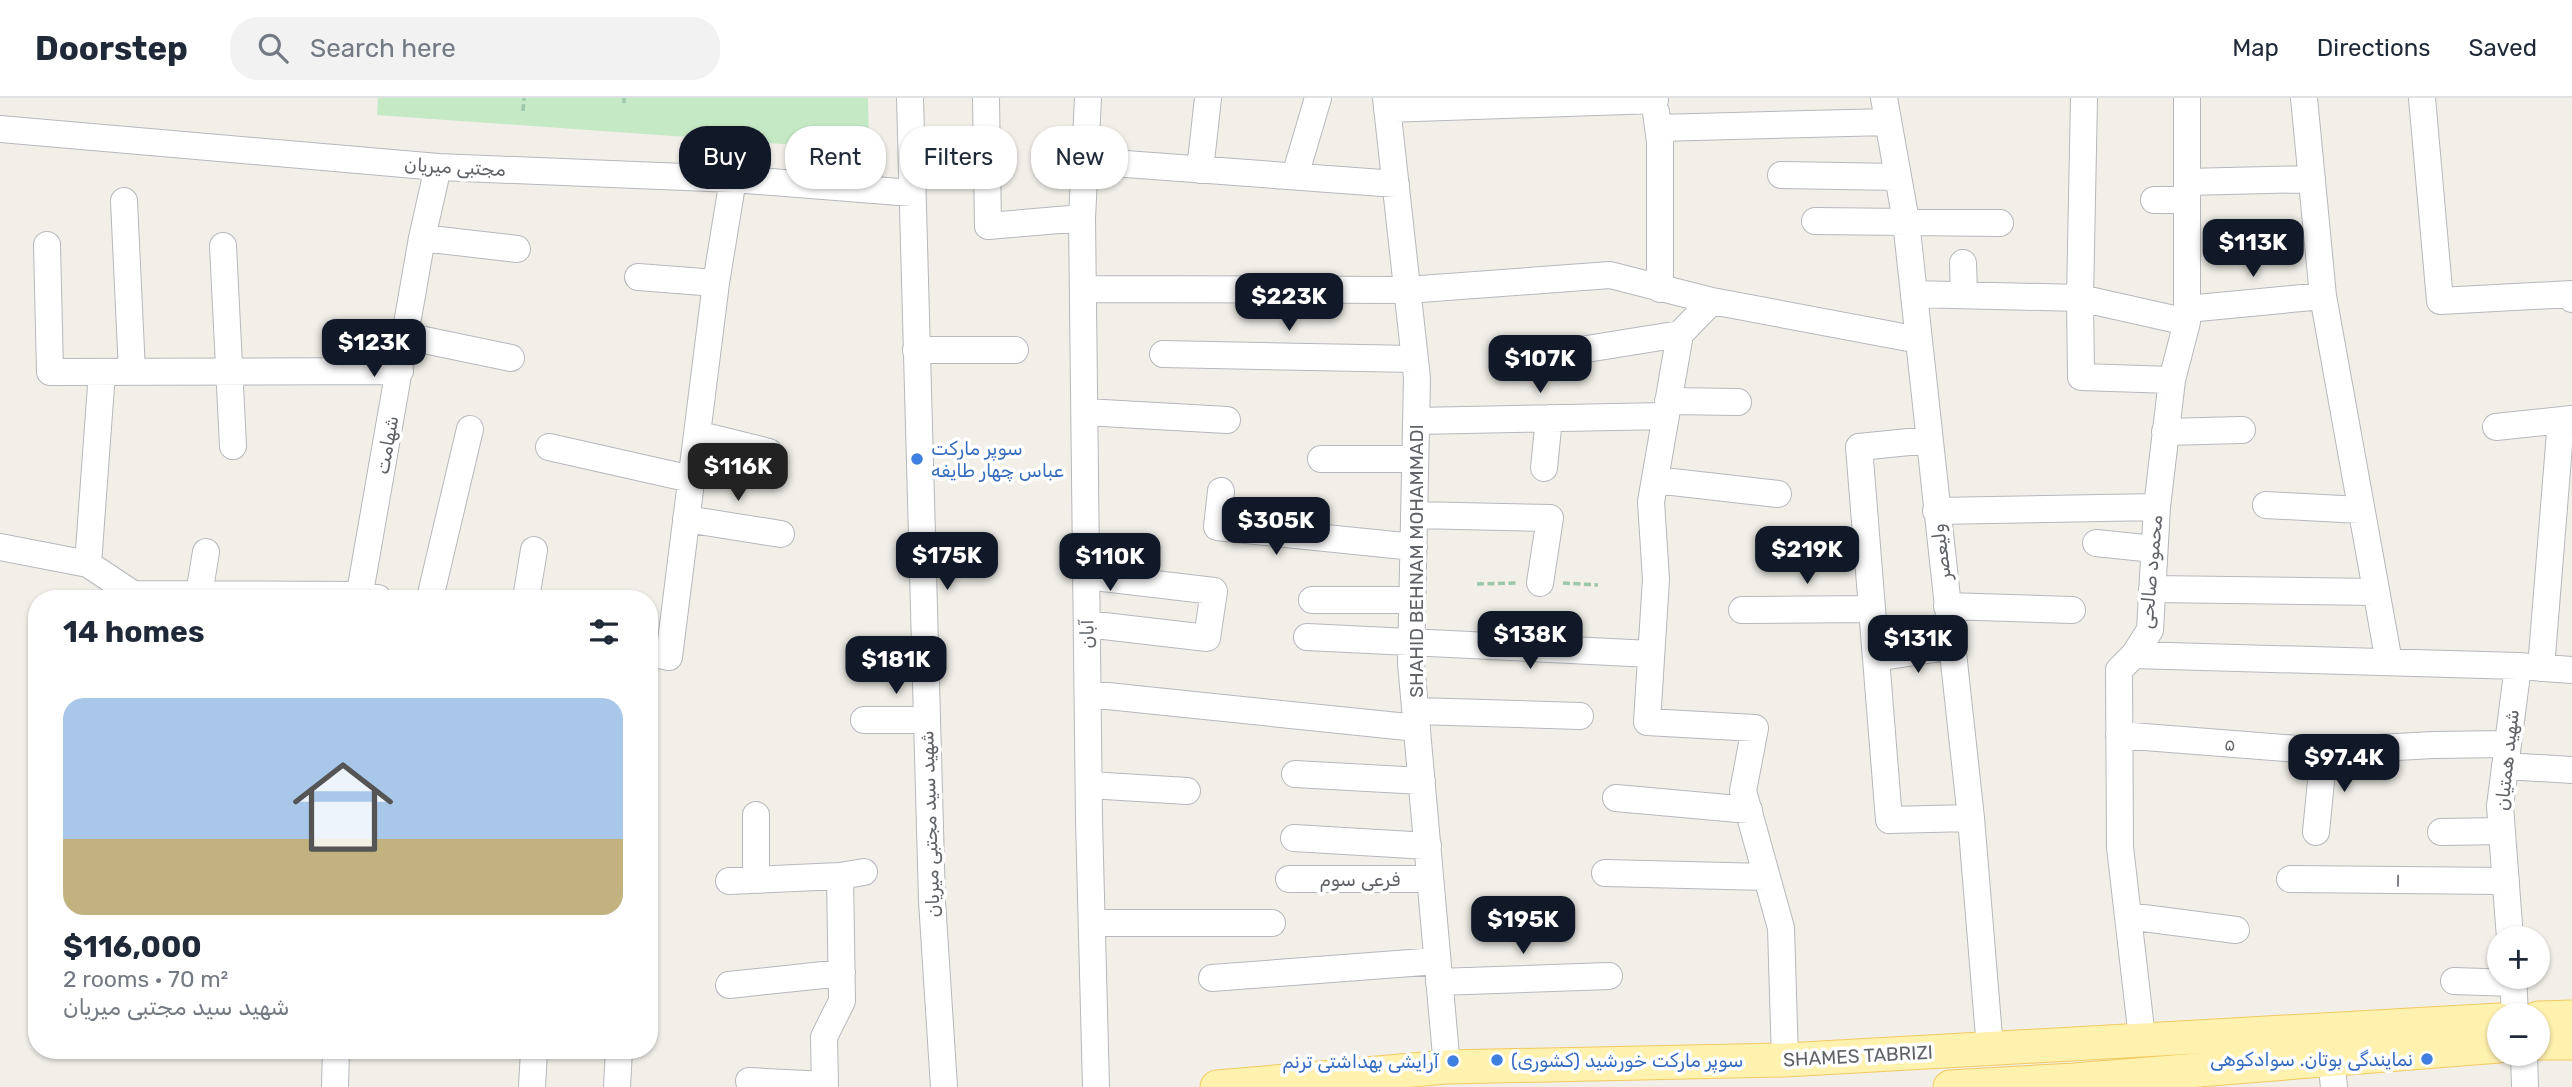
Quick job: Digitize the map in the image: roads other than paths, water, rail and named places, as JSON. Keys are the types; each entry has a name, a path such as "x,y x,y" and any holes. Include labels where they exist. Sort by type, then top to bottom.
{"main road":[{"path":"2550,1018 2572,1017"},
{"name":"SHAMES TABRIZI","path":"1217,1087 1785,1060 2487,1021"},
{"path":"2550,1043 2572,1043"},
{"name":"SHAMES TABRIZI","path":"1950,1087 2333,1073 2487,1048"},
{"path":"1990,1049 1990,1086"}],"street":[{"name":"شهید سید مجتبی میریان","path":"910,98 932,901 944,1087"},
{"path":"985,98 988,226 1082,218"},
{"name":"آبان","path":"1087,126 1088,98"},
{"path":"1200,170 1208,98"},
{"path":"1295,177 1318,98"},
{"path":"2084,98 2081,377 2172,380"},
{"name":"محمود صالحی","path":"2142,1038 2120,848 2119,670 2134,655 2150,630 2157,506 2165,432 2172,380 2187,315 2187,98"},
{"path":"2304,98 2323,296 2389,662"},
{"path":"2422,98 2440,301 2572,293 2572,299"},
{"path":"1387,104 1654,99 1658,128 1661,289"},
{"name":"SHAHID BEHNAM MOHAMMADI","path":"1387,104 1417,378 1411,663 1438,972 1451,1077"},
{"path":"1658,128 1886,110"},
{"name":"ولیعصر","path":"1886,110 1906,221 1971,818 1990,1049"},
{"name":"مجتبی میریان","path":"0,129 438,167 679,176"},
{"path":"1128,164 1395,184"},
{"name":"شهامت","path":"366,590 405,336 438,167"},
{"path":"1782,175 1898,177"},
{"path":"2154,200 2187,191 2312,178"},
{"name":"مجتبی میریان","path":"771,181 912,193"},
{"path":"658,655 669,657 716,283 731,189"},
{"name":"آبان","path":"1084,189 1086,576 1096,1087"},
{"path":"124,201 132,372"},
{"path":"1815,221 2000,223"},
{"path":"422,238 517,249"},
{"path":"47,245 50,372 400,371"},
{"path":"223,246 233,446"},
{"path":"1963,263 1964,295"},
{"path":"1083,289 1407,290 1610,275 1712,301 1919,340"},
{"path":"638,277 716,283"},
{"path":"1914,294 2080,299 2187,315 2323,296"},
{"path":"1712,301 1680,334 1651,502 1656,579 1647,722 1755,728 1744,791 1781,928 1785,1060"},
{"path":"1568,352 1680,334"},
{"path":"405,336 511,358"},
{"path":"916,350 1015,350"},
{"path":"1163,354 1414,359"},
{"path":"88,564 102,372"},
{"path":"1416,421 1549,418 1738,402"},
{"path":"1085,412 1227,420"},
{"path":"1544,468 1549,418"},
{"path":"2496,427 2566,420"},
{"name":"شهید همتیان","path":"2509,926 2500,806 2507,755 2529,667 2566,420"},
{"path":"432,590 471,429"},
{"path":"2165,432 2242,430"},
{"path":"697,434 769,452"},
{"path":"1929,440 1859,447 1889,820 1971,818"},
{"path":"549,447 691,479"},
{"path":"1321,460 1415,459"},
{"path":"1655,480 1778,494"},
{"path":"1221,491 1217,527 1414,547"},
{"path":"2266,505 2360,510"},
{"path":"1936,511 2157,506"},
{"path":"1414,515 1550,518 1540,583"},
{"path":"687,519 781,534"},
{"path":"2096,543 2154,549"},
{"path":"0,547 88,564 125,590"},
{"path":"527,590 534,550"},
{"path":"200,590 206,552"},
{"path":"1086,576 1214,591 1207,638 1087,624"},
{"path":"2152,589 2376,592"},
{"path":"1312,600 1412,600"},
{"path":"1947,606 2072,610"},
{"path":"1742,610 1872,609"},
{"path":"1307,637 1651,654"},
{"path":"1876,658 1952,646"},
{"path":"2134,655 2572,670"},
{"path":"1088,694 1416,720 1580,716"},
{"path":"864,720 927,720"},
{"name":"۵","path":"2119,735 2324,751 2433,745 2507,755 2572,770"},
{"path":"2316,832 2324,751"},
{"path":"1295,774 1422,781"},
{"path":"1089,785 1187,791"},
{"path":"1616,798 1749,810"},
{"path":"756,815 756,880"},
{"path":"2441,832 2502,831"},
{"path":"1294,838 1427,846"},
{"path":"1605,873 1767,877"},
{"path":"729,881 852,874 842,973 842,1001 824,1037 825,1086 748,1081"},
{"name":"فرعی سوم","path":"1289,879 1430,879"},
{"name":"۱","path":"2290,879 2506,881"},
{"path":"2128,916 2236,930"},
{"path":"1092,923 1272,922"},
{"path":"1212,978 1438,972 1609,976"},
{"path":"729,985 842,973"},
{"path":"2454,981 2487,980"},
{"path":"335,1087 337,1059"},
{"path":"532,1087 534,1059"},
{"path":"617,1087 619,1059"},
{"path":"2524,1066 2525,1087"}],"place":[{"name":"سوپر مارکت عباس چهار طایفه","path":"917,459"},
{"name":"نمایندگی بوتان. سوادکوهی","path":"2427,1059"},
{"name":"سوپر مارکت خورشید (کشوری)","path":"1497,1060"},
{"name":"آرایشی بهداشتی ترنم","path":"1453,1061"}]}
